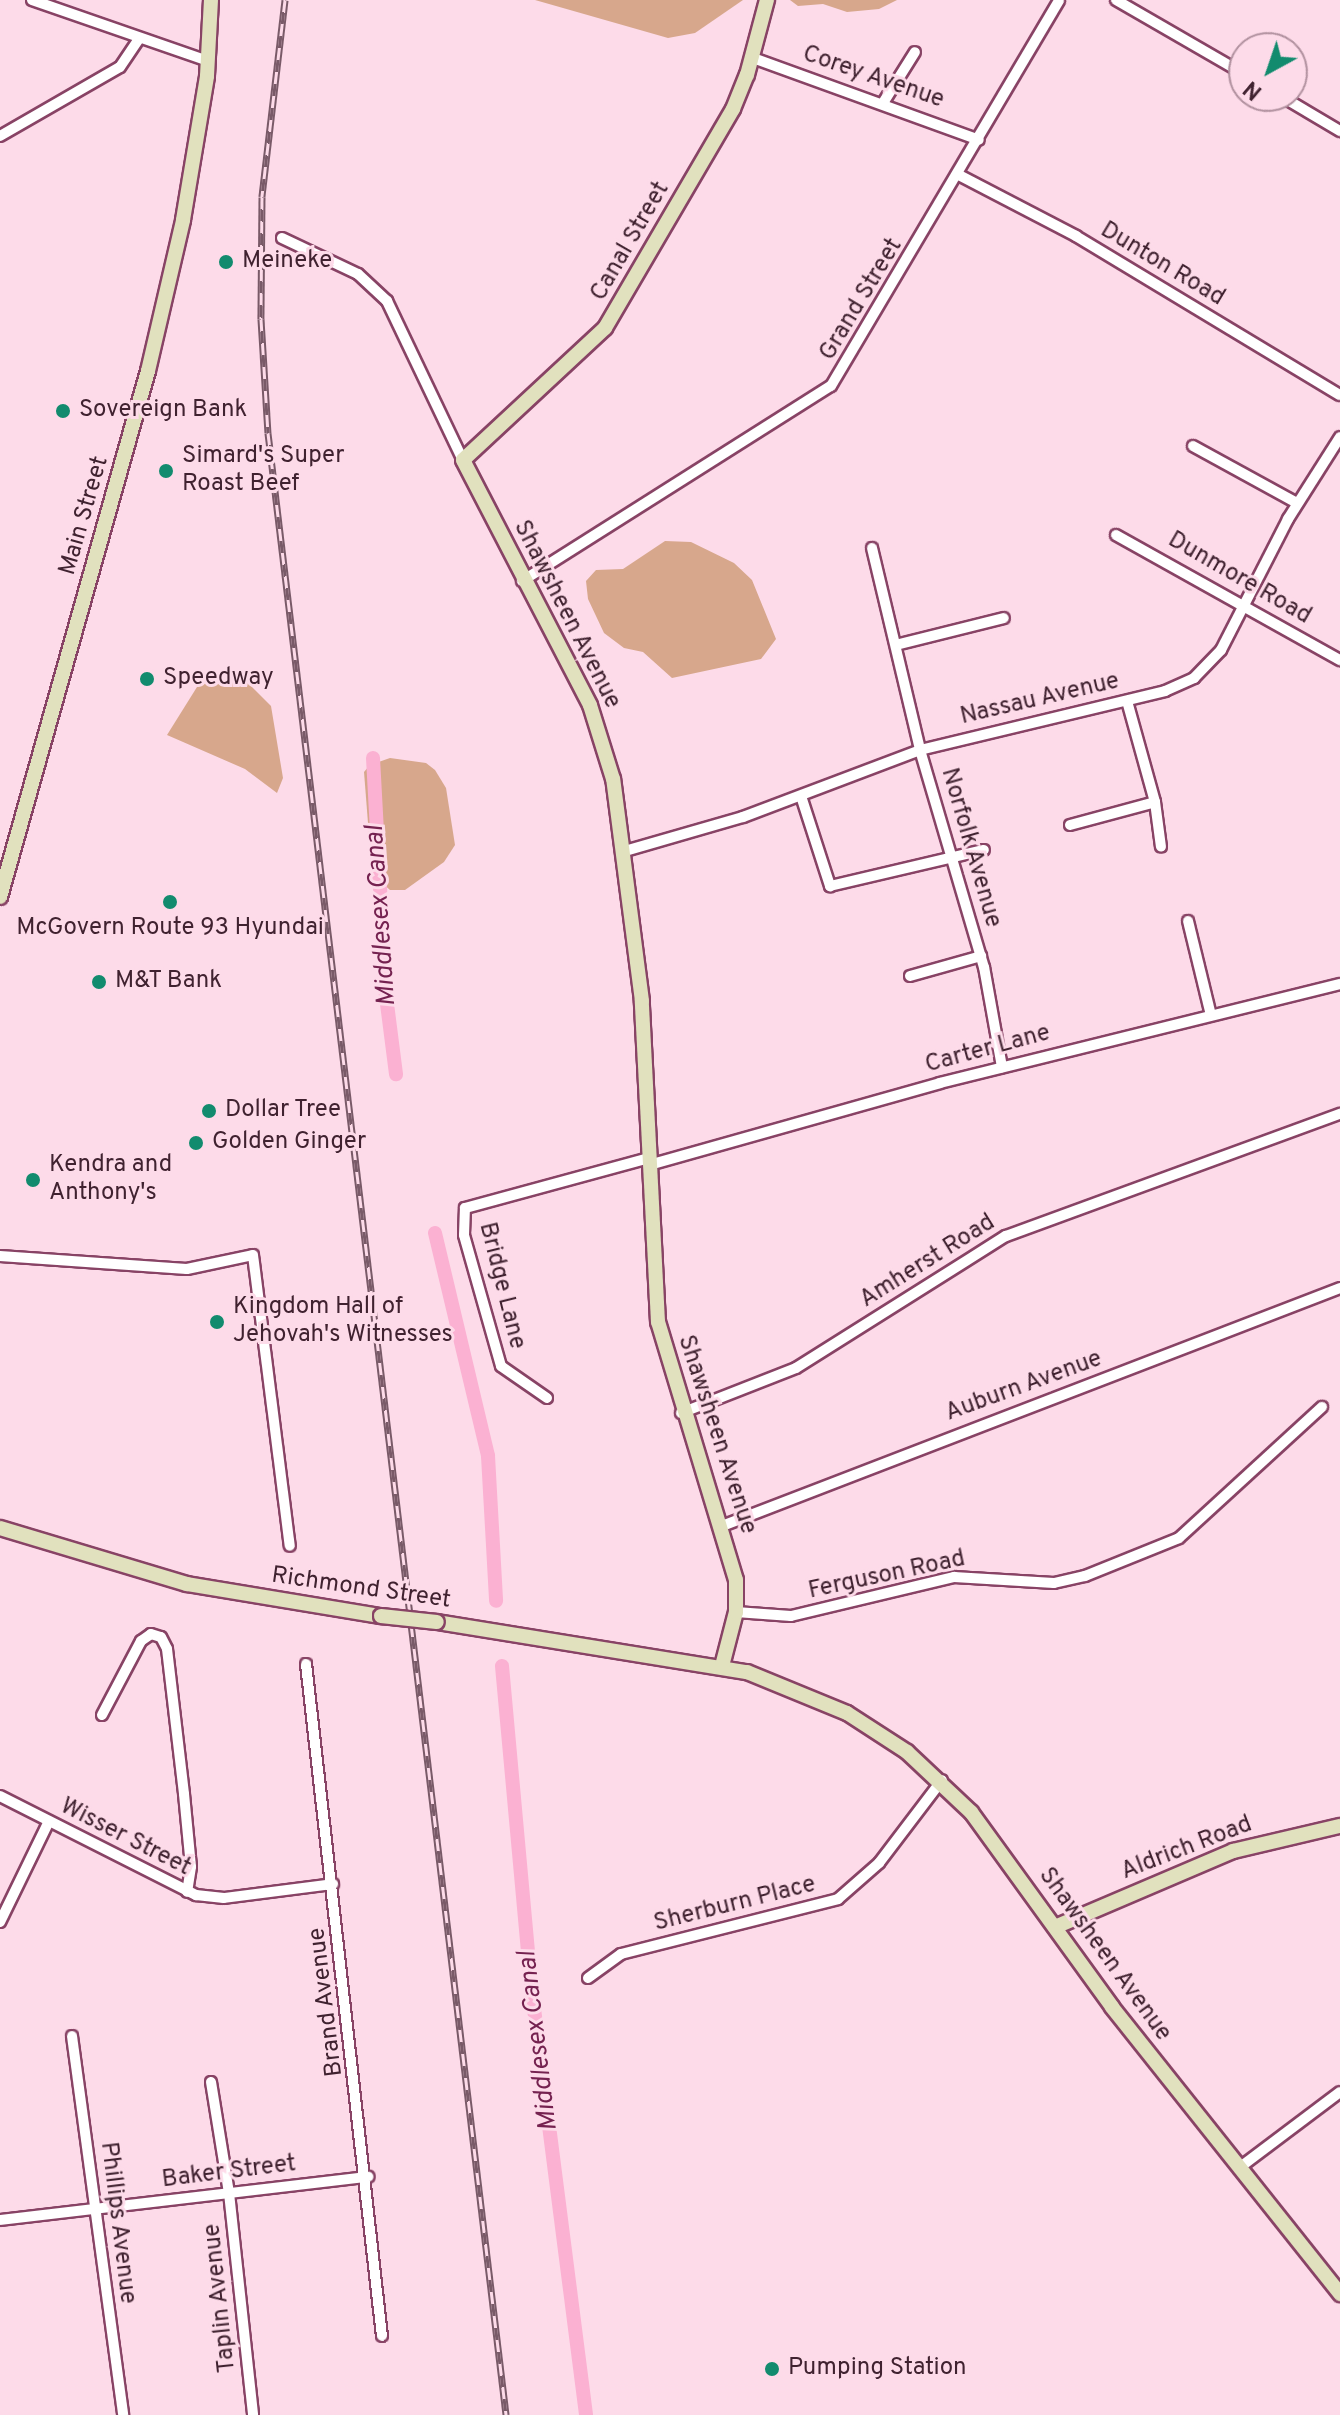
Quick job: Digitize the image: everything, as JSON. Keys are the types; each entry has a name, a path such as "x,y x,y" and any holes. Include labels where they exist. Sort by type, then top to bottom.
{"main road":[{"name":"Main Street","path":"0,897 148,371 189,192 208,61 211,0"},
{"name":"Canal Street","path":"463,460 600,335 722,127 753,58 767,0"},
{"name":"Shawsheen Avenue","path":"463,460 522,581 597,722 625,851 642,1001 654,1299 681,1413 722,1526 736,1580 736,1612 722,1666 788,1686 847,1713 942,1780 986,1830 1055,1927 1239,2168 1340,2294"},
{"name":"Richmond Street","path":"0,1528 160,1578 381,1616 722,1666"},
{"name":"Aldrich Road","path":"1055,1927 1222,1855 1340,1826"}],"street":[{"path":"32,0 208,61"},
{"name":"Grand Street","path":"522,581 831,386 959,175 1059,0"},
{"path":"1116,0 1228,65"},
{"path":"0,136 123,65 139,39"},
{"path":"883,103 915,52"},
{"name":"Corey Avenue","path":"753,58 979,140"},
{"path":"1308,112 1340,131"},
{"name":"Dunton Road","path":"959,175 1068,232 1340,395"},
{"name":"Shawsheen Avenue","path":"282,238 358,274 387,301 463,460"},
{"name":"Nassau Avenue","path":"625,851 801,796 920,750 1127,701 1172,688 1204,671 1244,605 1297,503 1340,437"},
{"path":"1193,446 1297,503"},
{"name":"Dunmore Road","path":"1116,535 1340,660"},
{"name":"Norfolk Avenue","path":"872,548 920,750 981,956 1002,1067"},
{"path":"896,645 1004,618"},
{"path":"1127,701 1155,802 1161,847"},
{"path":"801,796 830,886 984,850"},
{"path":"1070,825 1155,802"},
{"path":"1188,921 1211,1015"},
{"path":"910,976 981,956"},
{"name":"Carter Lane","path":"649,1162 1002,1067 1340,984"},
{"name":"Amherst Road","path":"681,1413 796,1368 1006,1236 1340,1114"},
{"name":"Bridge Lane","path":"547,1398 508,1375 498,1361 464,1235 465,1208 649,1162"},
{"path":"0,1256 187,1269 253,1255 290,1546"},
{"name":"Auburn Avenue","path":"722,1526 1340,1288"},
{"name":"Ferguson Road","path":"736,1612 791,1616 954,1577 1054,1583 1085,1576 1179,1538 1322,1407"},
{"path":"102,1715 136,1648 148,1635 157,1635 167,1649 189,1853 187,1892"},
{"name":"Brand Avenue","path":"306,1664 368,2177 382,2336"},
{"name":"Sherburn Place","path":"588,1978 621,1954 838,1899 879,1863 942,1780"},
{"name":"Wisser Street","path":"0,1796 187,1892 224,1898 333,1884"},
{"path":"0,1922 49,1821"},
{"name":"Phillips Avenue","path":"72,2036 123,2415"},
{"name":"Taplin Avenue","path":"211,2082 229,2193 253,2415"},
{"path":"1239,2168 1340,2092"},
{"name":"Baker Street","path":"0,2220 368,2177"}],"shaded area":[{"path":"535,0 743,0 695,33 668,38"},
{"path":"790,0 897,0 879,9 847,12 823,4 798,6"},
{"path":"665,541 691,542 734,563 752,580 776,639 761,659 672,678 643,652 624,648 604,633 588,599 586,581 596,570 623,569"},
{"path":"217,676 243,678 271,706 283,778 277,793 245,769 167,735 197,687"},
{"path":"390,758 426,763 435,770 446,788 455,845 444,862 405,890 390,890 372,874 364,772 370,765"}],"waterway":[{"name":"Middlesex Canal","path":"373,758 386,996 396,1074"},
{"name":"Middlesex Canal","path":"435,1233 488,1456 496,1601"},
{"name":"Middlesex Canal","path":"502,1666 532,1993 586,2415"}],"railway":[{"path":"285,0 262,197 261,319 268,433 506,2415"}],"place":[{"name":"Meineke","path":"226,262"},
{"name":"Sovereign Bank","path":"63,411"},
{"name":"Simard's Super Roast Beef","path":"166,471"},
{"name":"Speedway","path":"147,679"},
{"name":"McGovern Route 93 Hyundai","path":"170,902"},
{"name":"M&T Bank","path":"99,982"},
{"name":"Dollar Tree","path":"209,1111"},
{"name":"Golden Ginger","path":"196,1143"},
{"name":"Kendra and Anthony's","path":"33,1180"},
{"name":"Kingdom Hall of Jehovah's Witnesses","path":"217,1322"},
{"name":"Pumping Station","path":"772,2369"}]}
